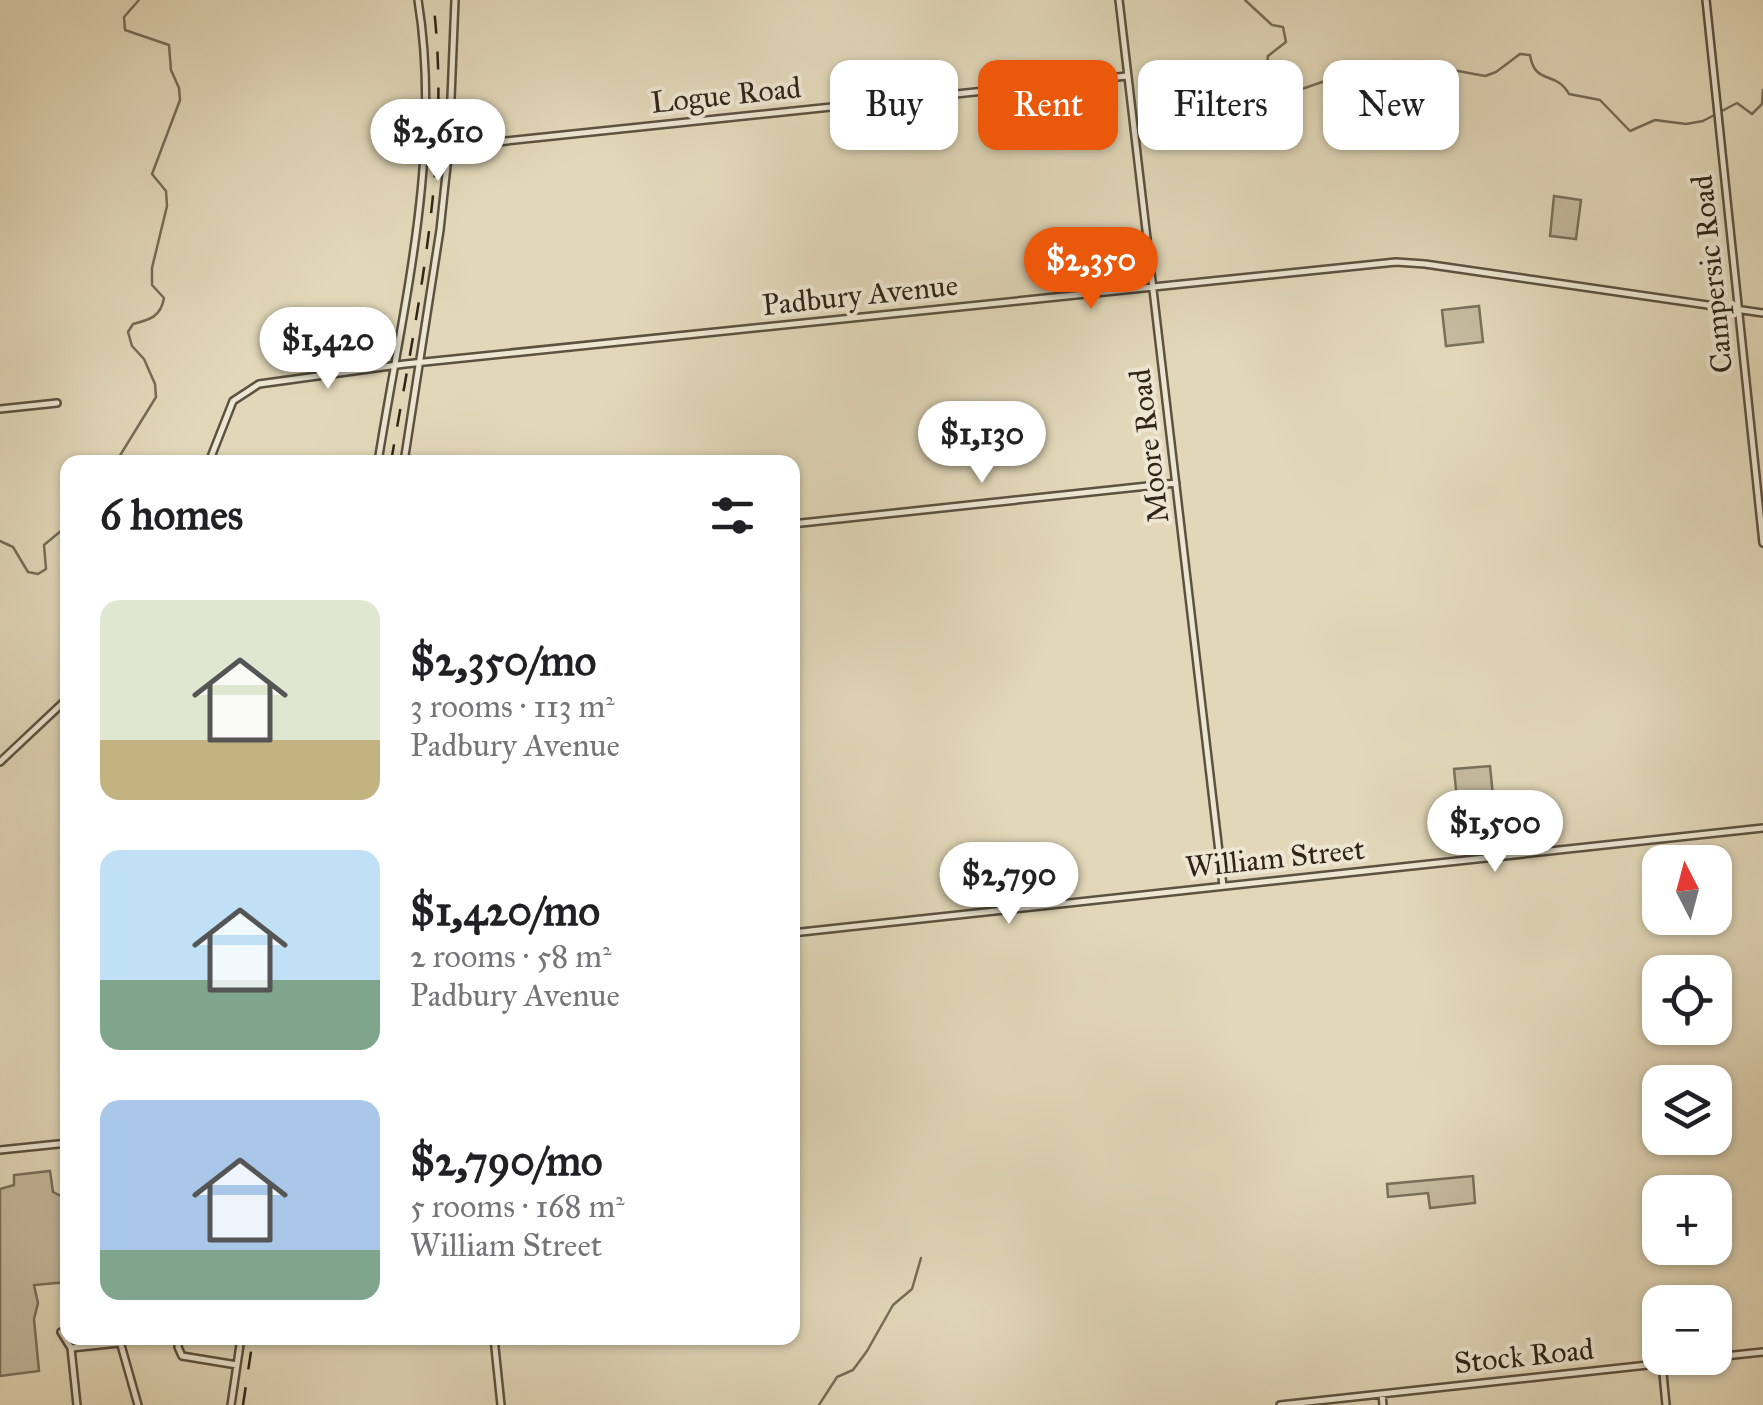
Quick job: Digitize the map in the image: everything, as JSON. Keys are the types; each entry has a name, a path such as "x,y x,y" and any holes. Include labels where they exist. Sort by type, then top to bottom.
{"street":[{"path":"379,455 418,218 426,74 418,0"},
{"path":"405,455 440,230 449,147 455,0"},
{"name":"Moore Road","path":"1119,0 1223,886"},
{"name":"Campersic Road","path":"1706,0 1763,543"},
{"name":"Logue Road","path":"449,147 1127,76"},
{"name":"Padbury Avenue","path":"212,455 233,401 259,384 418,363 1410,263 1763,313"},
{"path":"0,409 56,403"},
{"path":"800,523 1176,482"},
{"path":"0,762 60,706"},
{"name":"William Street","path":"800,932 1763,828"},
{"path":"0,1150 60,1145"},
{"path":"69,1345 77,1405"},
{"path":"71,1348 89,1345"},
{"path":"120,1345 138,1405"},
{"path":"178,1345 182,1356 237,1365"},
{"path":"230,1405 240,1345"},
{"path":"495,1345 501,1405"},
{"name":"Stock Road","path":"1732,1355 1763,1352"},
{"name":"Stock Road","path":"1280,1405 1642,1365"},
{"path":"1663,1375 1666,1405"},
{"path":"1382,1394 1383,1405"}],"shaded area":[{"path":"1554,196 1581,200 1576,239 1550,236"},
{"path":"1479,306 1483,342 1446,346 1442,310"},
{"path":"1490,766 1494,806 1458,810 1454,769"},
{"path":"50,1171 53,1192 60,1196 60,1283 34,1285 39,1371 0,1376 0,1189 14,1185 14,1175"},
{"path":"1473,1176 1475,1203 1430,1208 1428,1193 1388,1197 1387,1184"}],"waterway":[{"path":"120,455 156,397 155,384 128,332 133,324 157,314 164,298 152,285 152,268 167,206 166,191 152,174 180,100 169,45 125,30 124,17 139,0"},
{"path":"1245,0 1272,25 1283,27 1286,42 1268,56 1267,64 1279,80 1299,90 1351,72 1361,75 1361,86 1367,95 1377,95 1395,74 1447,69 1485,76 1520,54 1530,55 1541,75 1558,82 1569,94 1600,100 1630,131 1655,120 1686,124 1703,121 1737,103 1752,114 1762,104 1763,90"},
{"path":"0,541 13,547 28,572 38,574 46,569 44,545 60,532"},
{"path":"819,1405 837,1377 853,1370 893,1305 912,1289 921,1258"}],"railway":[{"path":"392,455 421,290 435,174 438,58 433,0"},
{"path":"243,1405 252,1345"}]}
